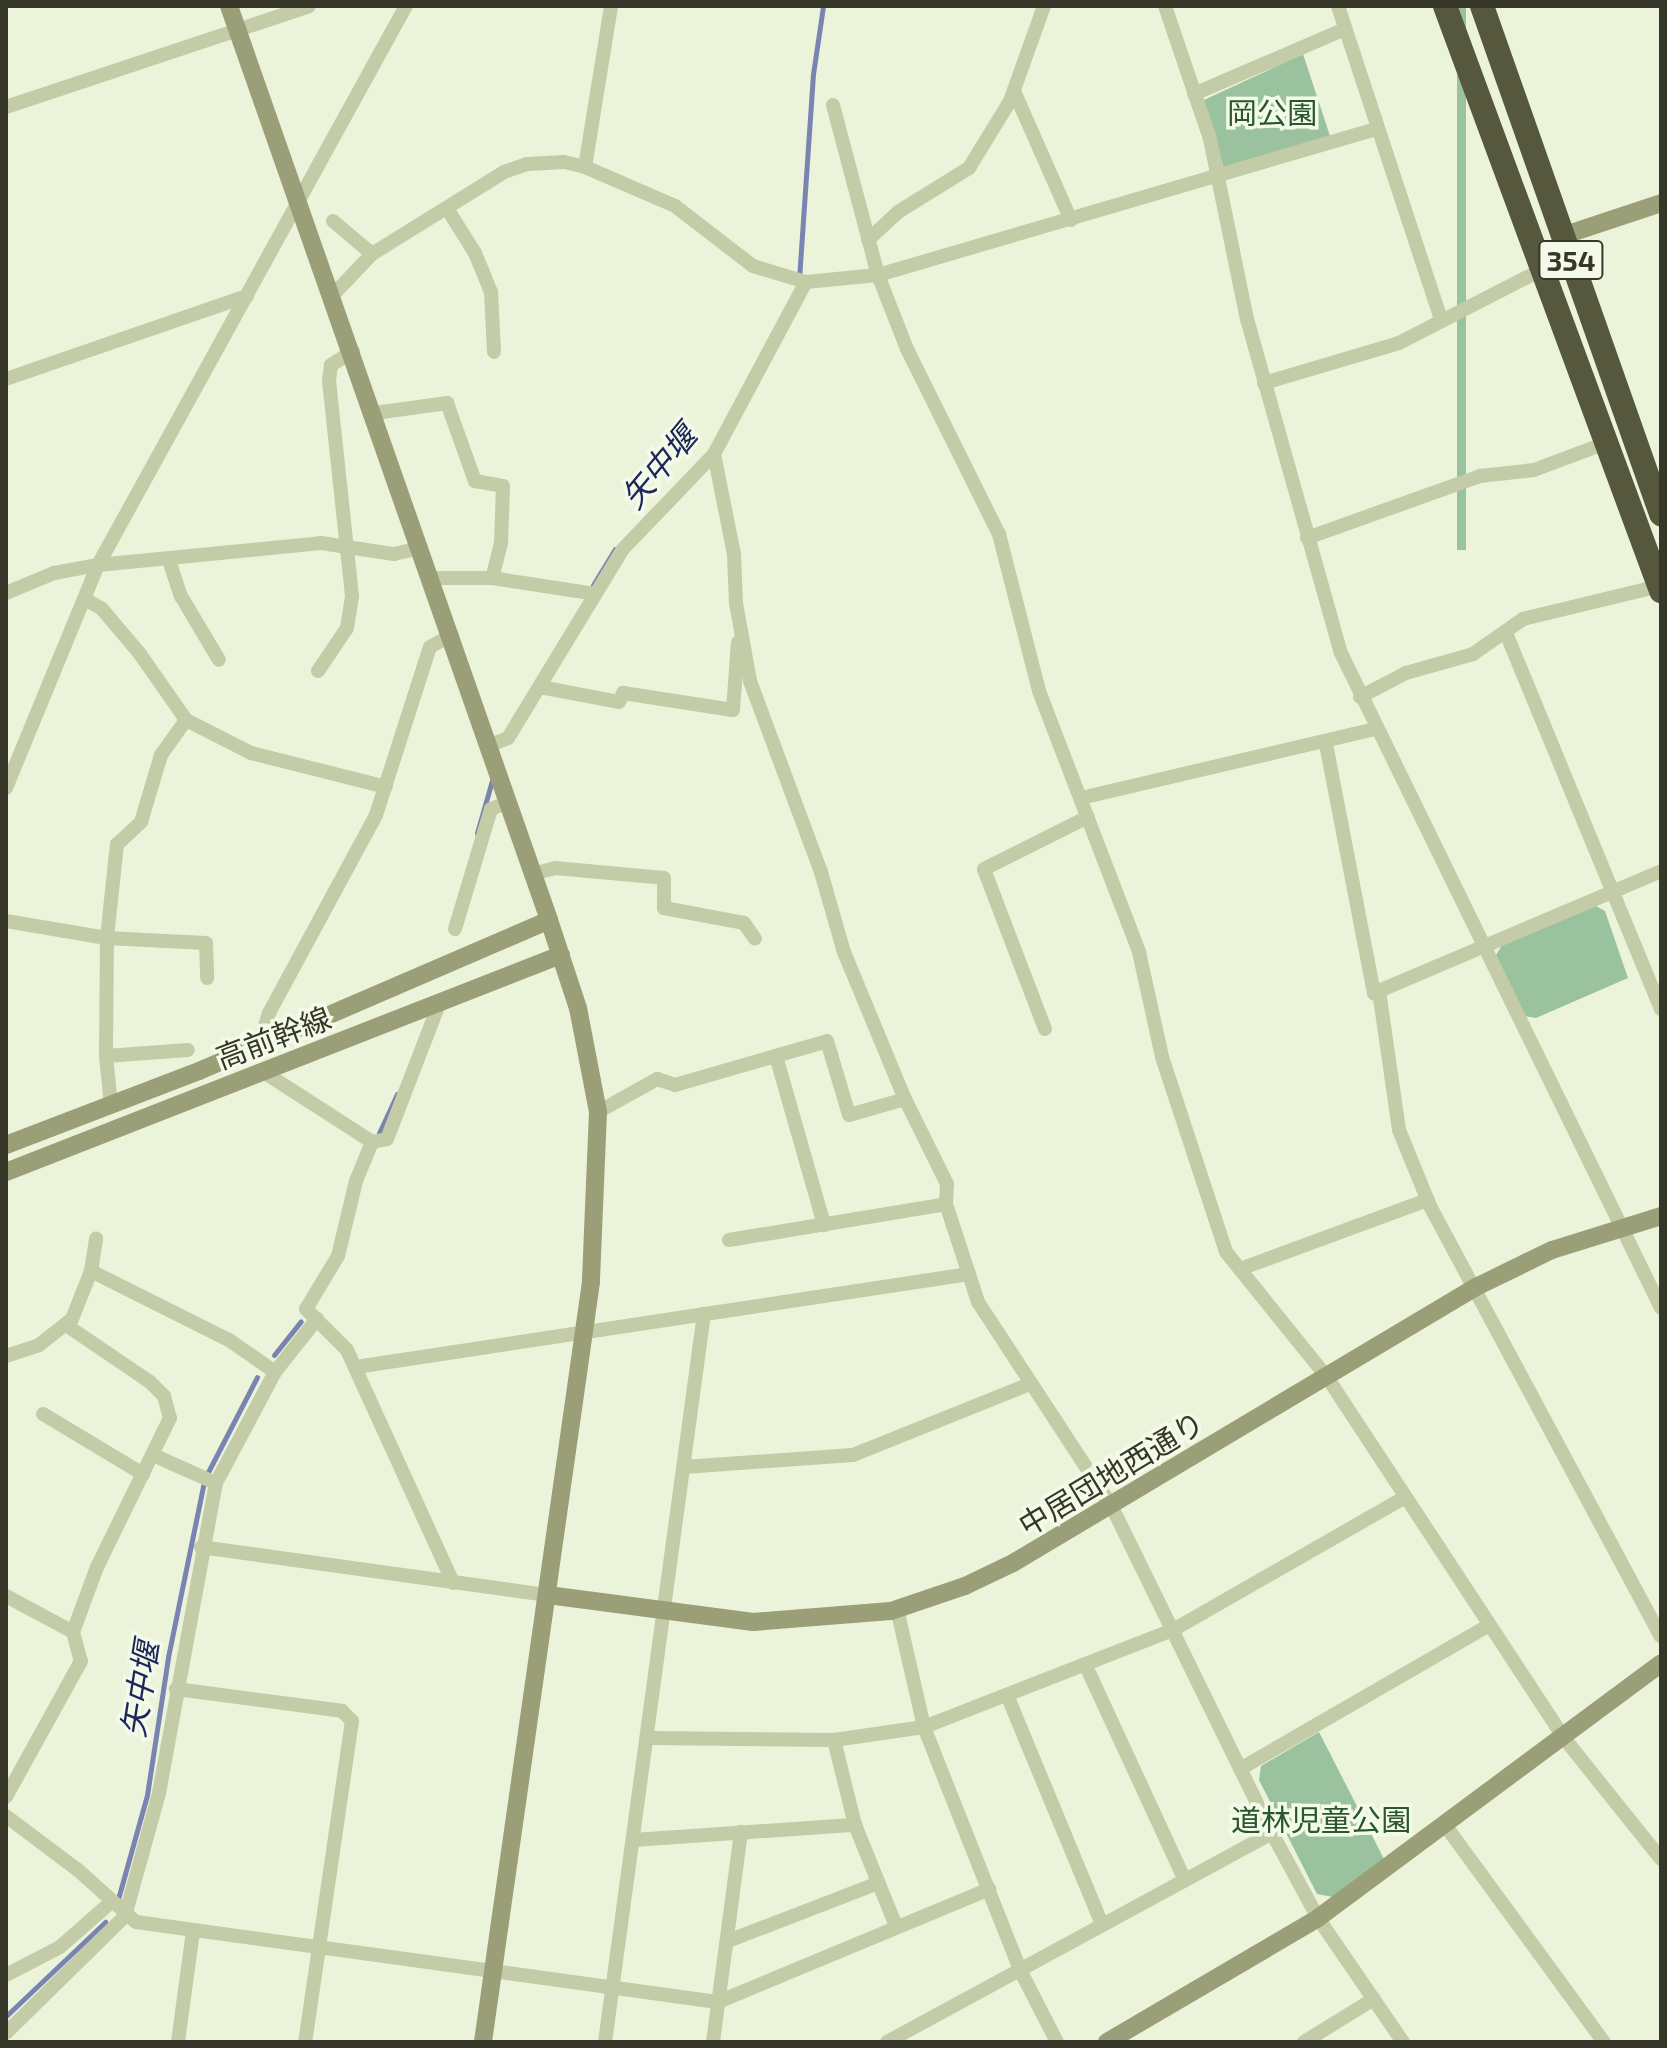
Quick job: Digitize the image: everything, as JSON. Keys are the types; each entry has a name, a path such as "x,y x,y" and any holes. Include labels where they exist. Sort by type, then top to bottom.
{"highway":[{"name":"354","path":"1445,6 1603,444 1653,544 1660,588"},
{"name":"354","path":"1482,6 1661,514"}],"street":[{"path":"229,6 375,413 561,955 590,1061 598,1112 598,1183 584,1333 483,2042"},
{"path":"6,107 309,6"},
{"path":"6,788 98,565 406,6"},
{"path":"585,167 611,6"},
{"path":"868,240 898,212 969,168 1014,91 1044,6"},
{"path":"1165,6 1210,139 1216,179 1264,383 1341,653 1482,949 1661,1308"},
{"path":"1338,6 1441,320"},
{"path":"1194,94 1345,29"},
{"path":"1014,91 1071,220"},
{"path":"833,105 878,275 926,394 993,514 1039,691 1139,952 1162,1057 1226,1252 1327,1377 1564,1738 1661,1859"},
{"path":"333,295 372,254 448,210 504,172 527,164 564,162 585,167 675,206 753,266 806,282 878,275 1216,179 1376,129"},
{"path":"1562,236 1661,203"},
{"path":"448,210 475,253 491,292 494,352"},
{"path":"333,221 372,254"},
{"path":"1264,383 1399,343 1539,271"},
{"path":"490,745 508,738 623,549 714,454 806,282"},
{"path":"6,379 247,296"},
{"path":"318,671 347,628 352,596 329,381 331,365 353,351"},
{"path":"375,413 447,403 475,481 503,486 501,543 492,578"},
{"path":"1307,538 1480,476 1534,470 1603,444"},
{"path":"714,454 734,554 739,621 750,681 821,872 844,952 905,1099 947,1184 946,1204 985,1314 1111,1505 1272,1833 1318,1918 1403,2042"},
{"path":"6,593 54,573 98,565 321,543 394,554 421,548"},
{"path":"169,560 181,596 219,660"},
{"path":"431,578 492,578 595,594"},
{"path":"1360,697 1406,673 1473,654 1523,619 1660,588"},
{"path":"85,599 102,609 140,654 186,720 251,753 386,787"},
{"path":"540,687 619,702 623,693 733,710 739,621"},
{"path":"1506,633 1661,1009"},
{"path":"259,1044 269,1013 345,880 386,787 430,647 452,635"},
{"path":"111,1105 106,1056 107,938 117,844 141,822 161,755 186,720"},
{"path":"1081,798 1326,744 1375,729"},
{"path":"1326,744 1374,993 1661,871"},
{"path":"455,929 491,809 508,802"},
{"path":"1045,1029 984,869 1088,817"},
{"path":"533,874 555,868 664,878 664,908 744,923 755,939"},
{"name":"高前幹線","path":"6,1145 259,1044 549,920"},
{"path":"6,921 107,938 206,943 207,978"},
{"name":"高前幹線","path":"6,1172 561,955"},
{"path":"1379,991 1399,1130 1428,1200 1661,1636"},
{"path":"262,1071 372,1142 387,1139 440,1002"},
{"path":"598,1112 657,1079 675,1085 827,1041 849,1115 905,1099"},
{"path":"106,1056 188,1050"},
{"path":"776,1056 824,1225"},
{"path":"372,1142 356,1181 338,1256 307,1301 306,1309 356,1367 453,1583"},
{"path":"1240,1269 1428,1200"},
{"path":"729,1240 946,1204"},
{"name":"中居団地西通り","path":"548,1595 753,1622 897,1609 965,1586 1013,1563 1476,1287 1552,1250 1661,1216"},
{"path":"6,1356 39,1345 66,1325 91,1271 96,1238"},
{"path":"91,1271 229,1340 275,1372"},
{"path":"356,1367 969,1274"},
{"path":"605,2042 704,1314"},
{"path":"6,2033 125,1916 159,1793 201,1547 216,1483 275,1372 317,1319"},
{"path":"6,1797 81,1661 73,1632 97,1567 170,1418 164,1396 66,1325"},
{"path":"684,1467 853,1455 1030,1384"},
{"path":"43,1414 143,1474"},
{"path":"153,1455 216,1483"},
{"path":"648,1738 834,1740 924,1727 1173,1630 1405,1497"},
{"path":"201,1547 548,1595"},
{"path":"6,1596 73,1632"},
{"path":"897,1609 924,1727 1020,1970 1057,2042"},
{"path":"1240,1769 1489,1625"},
{"path":"1107,2042 1318,1918 1661,1663"},
{"path":"1085,1664 1185,1880"},
{"path":"176,1689 349,1715 352,1728 305,2042"},
{"path":"1007,1695 1102,1924"},
{"path":"834,1740 855,1825 896,1926"},
{"path":"6,1816 78,1870 125,1916 193,1931 718,2002 989,1889"},
{"path":"633,1840 855,1825"},
{"path":"1445,1825 1604,2042"},
{"path":"713,2042 741,1832"},
{"path":"887,2042 1272,1833"},
{"path":"728,1941 878,1883"},
{"path":"6,1975 60,1947 110,1903"},
{"path":"178,2042 193,1931"},
{"path":"1304,2042 1374,1999"}],"green space":[{"path":"1457,6 1466,6 1466,550 1457,550"},
{"name":"岡公園","path":"1303,54 1330,136 1225,173 1204,100"},
{"path":"1594,905 1605,911 1628,978 1536,1018 1524,1016 1496,955 1502,945"},
{"name":"道林児童公園","path":"1319,1732 1384,1859 1333,1897 1317,1894 1259,1780 1261,1766"}],"waterway":[{"name":"矢中堰","path":"799,279 813,74 823,6"},
{"name":"矢中堰","path":"593,585 615,549"},
{"name":"矢中堰","path":"477,833 493,777"},
{"name":"矢中堰","path":"379,1133 397,1094"},
{"name":"矢中堰","path":"274,1355 301,1321"},
{"name":"矢中堰","path":"207,1474 257,1377"},
{"name":"矢中堰","path":"118,1899 147,1795 168,1657 203,1486"},
{"name":"矢中堰","path":"6,2016 105,1922"}]}
